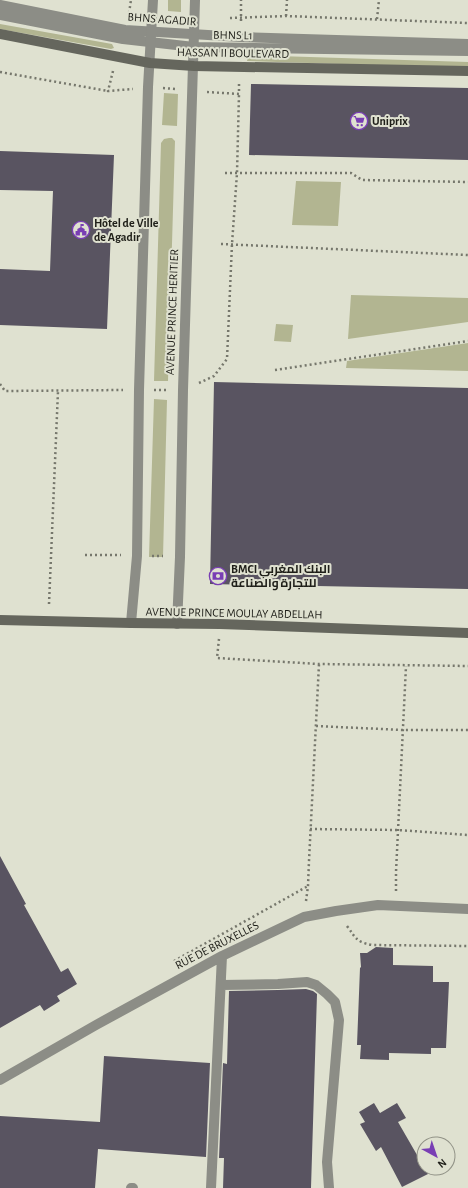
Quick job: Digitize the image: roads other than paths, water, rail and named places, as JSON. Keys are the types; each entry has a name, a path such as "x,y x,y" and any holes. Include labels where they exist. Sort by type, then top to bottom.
{"street":[{"path":"131,624 137,556 139,390 153,0"},
{"name":"AVENUE PRINCE HERITIER","path":"177,624 195,0"},
{"name":"BHNS AGADIR","path":"0,5 125,30 195,35 468,44"},
{"name":"BHNS L1","path":"0,15 122,39 194,47 468,51"},
{"name":"HASSAN II BOULEVARD","path":"0,34 150,63 194,66 468,71"},
{"name":"AVENUE PRINCE MOULAY ABDELLAH","path":"0,620 131,624 220,624 468,633"},
{"name":"RUE DE BRUXELLES","path":"0,1080 96,1025 222,956 304,917 378,905 468,909"},
{"path":"211,1188 222,956"},
{"path":"221,985 307,982 316,985 335,1002 339,1020 327,1162 329,1188"}],"place":[{"name":"Uniprix","path":"359,121"},
{"name":"Hôtel de Ville de Agadir","path":"81,230"},
{"name":"BMCI البنك المغربي للتجارة والصناعة","path":"218,576"}]}
